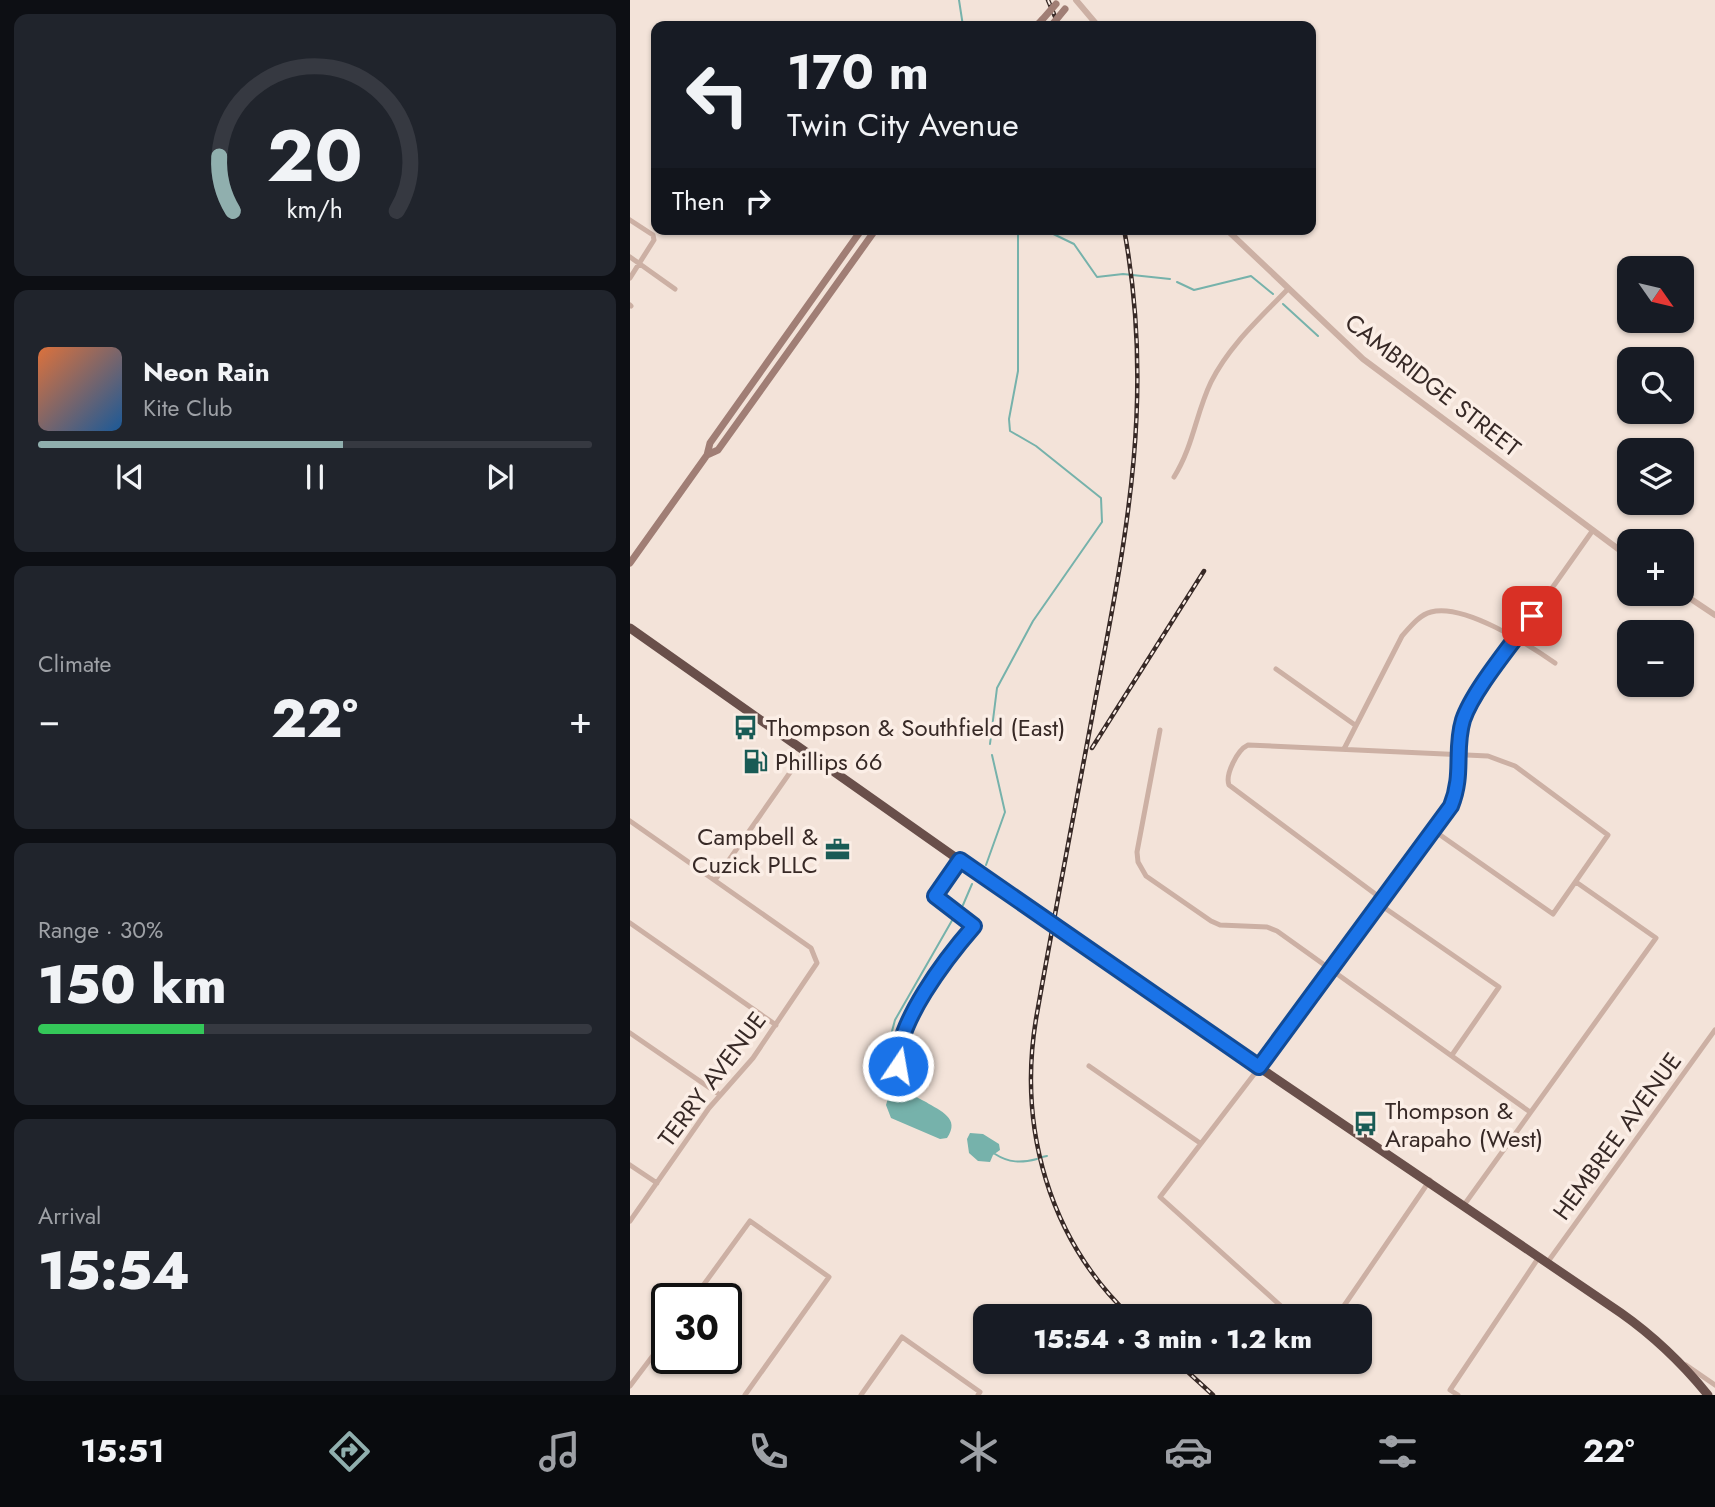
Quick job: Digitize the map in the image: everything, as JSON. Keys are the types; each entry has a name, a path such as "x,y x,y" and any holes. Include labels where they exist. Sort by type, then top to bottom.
{"highway":[{"path":"630,628 1259,1067 1430,1180 1653,1336 1682,1362 1708,1395"}],"main road":[{"path":"1055,21 1069,0"},
{"path":"1041,21 1059,2"},
{"path":"630,564 707,455 710,443 858,235"},
{"path":"707,455 718,450 872,235"}],"street":[{"path":"1076,0 1094,21"},
{"path":"630,220 651,234"},
{"path":"630,278 653,245 653,235"},
{"name":"CAMBRIDGE STREET","path":"1232,235 1287,290 1363,359 1617,548"},
{"path":"630,257 675,289"},
{"path":"1174,477 1188,452 1204,400 1221,364 1237,342 1287,290"},
{"path":"1279,1304 1160,1197 1332,971 1451,806 1457,791 1460,736 1469,706 1593,530"},
{"path":"1694,601 1715,615"},
{"path":"1344,749 1402,636 1416,620 1430,612 1444,611 1505,629 1555,663"},
{"path":"1276,669 1355,724"},
{"path":"1160,730 1138,852 1141,870 1211,921 1220,925 1277,931 1530,1112"},
{"path":"1433,830 1553,914 1608,835 1515,766 1488,756 1243,747 1227,782 1381,902 1499,987 1452,1055"},
{"path":"630,821 715,880 805,751"},
{"path":"911,1082 898,1066 903,1039 919,1002 974,926 935,896 960,860"},
{"name":"TERRY AVENUE","path":"630,1221 815,970 817,957 811,948 715,880"},
{"path":"1464,1205 1656,938 1576,882"},
{"path":"630,923 776,1025"},
{"name":"HEMBREE AVENUE","path":"1458,1395 1450,1390 1543,1260 1715,1030"},
{"path":"630,1033 720,1096"},
{"path":"1089,1066 1200,1143"},
{"path":"630,1165 657,1183"},
{"path":"1345,1304 1430,1180"},
{"path":"705,1283 750,1221 828,1277 745,1395"},
{"path":"861,1395 902,1337 979,1393"},
{"path":"630,1386 651,1358"},
{"path":"1682,1362 1715,1385"}],"water":[{"path":"896,1086 947,1116 952,1125 947,1138 940,1139 891,1118 886,1105 891,1088"},
{"path":"970,1133 983,1134 999,1144 1000,1150 993,1155 990,1162 978,1161 969,1153 967,1139"}],"waterway":[{"path":"959,0 962,21"},
{"path":"990,744 997,688 1033,621 1102,522 1101,498 1036,446 1010,431 1009,419 1018,371 1018,235"},
{"path":"1055,235 1074,244 1097,277 1123,274 1170,279"},
{"path":"1177,282 1194,290 1251,276 1273,294"},
{"path":"1283,304 1318,336"},
{"path":"986,865 1005,812 992,755"},
{"path":"963,905 972,884"},
{"path":"893,1087 882,1068 895,1020 954,917"},
{"path":"995,1154 1015,1161 1037,1159"},
{"path":"1042,1157 1047,1156"}],"railway":[{"path":"1048,0 1057,21"},
{"path":"1119,1304 1102,1286 1079,1252 1060,1217 1046,1180 1036,1141 1032,1060 1036,1019 1127,521 1137,407 1137,349 1133,290 1125,235"},
{"path":"1092,748 1204,571"},
{"path":"1190,1374 1213,1395"}],"place":[{"name":"Thompson & Southfield (East)","path":"746,727"},
{"name":"Phillips 66","path":"755,761"},
{"name":"Campbell & Cuzick PLLC","path":"838,850"},
{"name":"Thompson & Arapaho (West)","path":"1365,1124"}],"route":[{"path":"898,1066 903,1039 919,1002 974,926 956,909 935,896 960,860 1259,1067 1451,806 1460,775 1460,736 1469,706 1532,616"}]}
